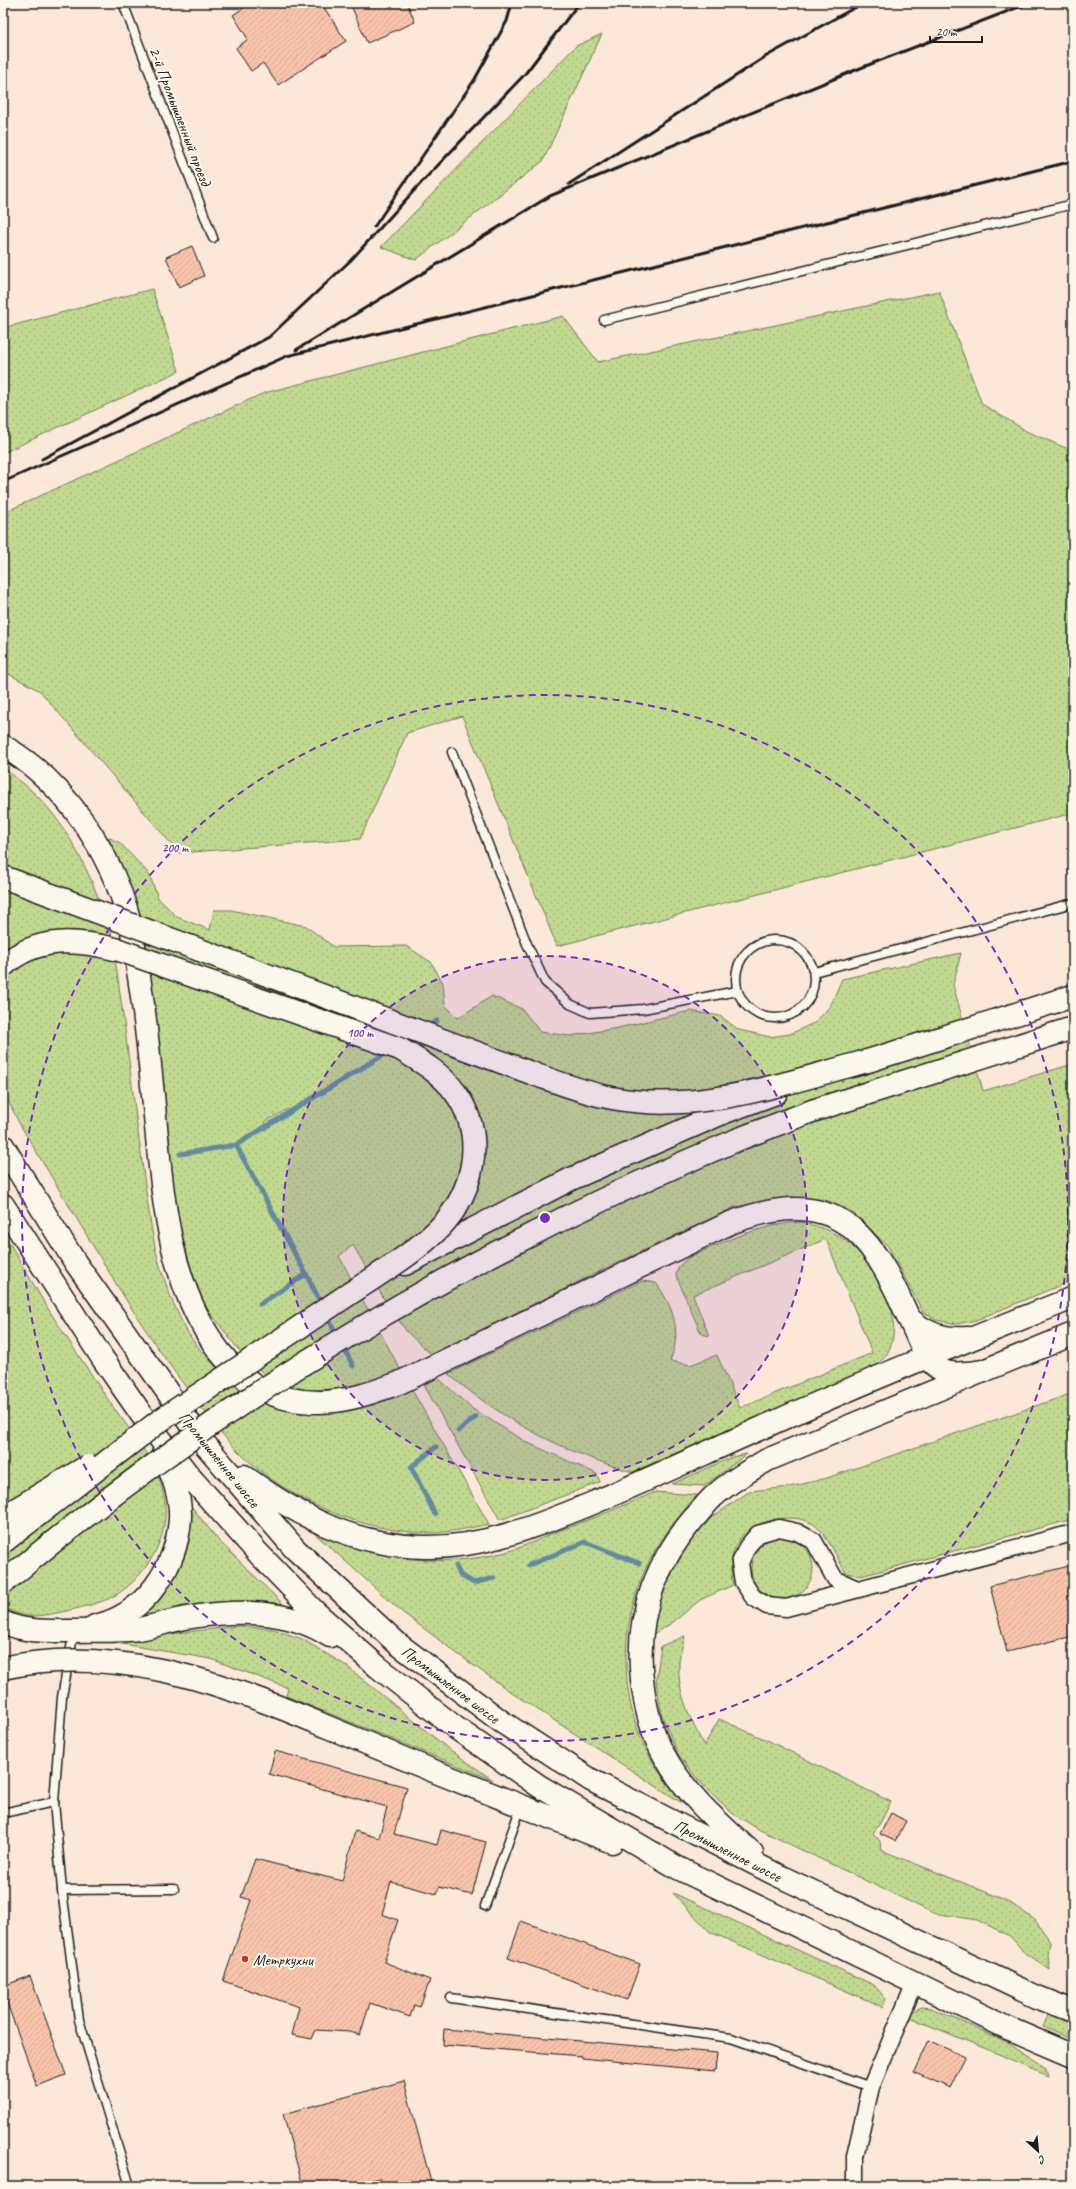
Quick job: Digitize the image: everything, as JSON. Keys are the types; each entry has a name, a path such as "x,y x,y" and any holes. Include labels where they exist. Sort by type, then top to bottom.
{"main road":[{"path":"3,746 38,772 64,798 98,844 121,895 130,923 139,976 162,1182 172,1247 186,1293 199,1322 229,1364 242,1378 260,1389 280,1397 300,1401 322,1402 347,1399 376,1392 406,1380 730,1223 768,1211 810,1210 830,1215 847,1224 864,1238 877,1255 926,1356 933,1365 946,1373 954,1374 984,1371"},
{"path":"3,877 530,1073 612,1098 657,1102 712,1100 871,1060"},
{"path":"3,966 27,950 50,943 72,941 119,950 400,1049 421,1061 454,1091 465,1109 472,1126 474,1145 474,1164 466,1188 446,1221 432,1236 349,1294 151,1420 3,1518"},
{"path":"349,1294 466,1231 571,1178 725,1112 871,1060 1073,996"},
{"path":"3,1582 107,1498 188,1439 279,1377 421,1291 579,1209 732,1142 812,1111 1073,1028"},
{"path":"1009,1048 1073,1034"},
{"name":"Промышленное шоссе","path":"3,1146 75,1262 202,1442 295,1549 398,1644 502,1722 591,1780 775,1874 1038,1997 1073,2011"},
{"name":"Промышленное шоссе","path":"3,1205 190,1477 259,1554 314,1611 378,1667 456,1728 539,1786 678,1868 1010,2029 1073,2056"},
{"path":"202,1442 268,1493 296,1511 329,1528 362,1538 390,1543 423,1547 455,1546 502,1537 537,1526 641,1483 882,1374 1073,1298"},
{"path":"907,1316 918,1327 935,1334 947,1338 970,1338"},
{"path":"882,1374 899,1360 907,1348 910,1331 907,1316"},
{"path":"775,1874 704,1809 677,1776 664,1754 653,1730 645,1701 641,1668 641,1637 648,1602 658,1571 675,1540 722,1489 767,1460 1073,1334"},
{"path":"898,1405 925,1382 928,1368 926,1356"},
{"path":"3,1542 151,1420"},
{"path":"74,1630 101,1624 124,1614 145,1599 160,1580 171,1561 177,1540 180,1517 178,1495 172,1473 151,1420"},
{"path":"3,1622 30,1629 104,1632 139,1628 187,1618 228,1613 256,1612 286,1616 314,1625 378,1667"},
{"path":"3,1668 38,1663 85,1660 125,1663 208,1681 269,1702 522,1806 678,1868"}],"street":[{"path":"857,1589 835,1579 814,1541 797,1532 779,1528 758,1534 747,1547 740,1563 743,1582 753,1597 767,1606 786,1608 1073,1533"},
{"path":"855,2186 855,2156 871,2087 915,1982"}],"lane":[{"name":"2-й Промышленный проезд","path":"123,3 213,238"},
{"path":"604,320 1073,204"},
{"path":"452,752 527,944 545,982 570,1004 590,1013 643,1009 737,991"},
{"path":"814,972 1073,903"},
{"path":"782,939 797,945 808,957 814,972 814,989 806,1004 793,1014 776,1019 760,1016 746,1006 737,991 736,975 740,960 751,947 765,940 782,939"},
{"path":"74,1630 62,1697 54,1802 62,1890 79,2020 130,2186"},
{"path":"3,1813 54,1802"},
{"path":"485,1906 522,1806"},
{"path":"62,1890 174,1889"},
{"path":"451,1998 731,2038 871,2087"}],"green space":[{"path":"602,34 543,161 416,260 381,247 576,46"},
{"path":"152,289 179,371 3,453 3,328"},
{"path":"939,291 982,404 1028,432 1073,451 1073,813 557,946 462,716 407,733 360,839 179,853 40,691 3,671 3,513 264,393 563,316 598,362"},
{"path":"3,767 34,793 48,807 60,823 71,840 89,876 111,932 122,1004 147,1201 155,1247 161,1270 176,1310 189,1334 207,1357 236,1383 269,1403 287,1409 306,1413 336,1412 370,1405 412,1390 489,1524 436,1533 403,1531 378,1527 328,1511 281,1486 260,1471 224,1436 156,1346 127,1302 19,1123 3,1090 3,991 10,983 3,978"},
{"path":"108,837 120,843 149,874 158,898 177,917 210,930 214,910 231,910 306,926 334,947 406,946 431,962 443,983 445,1005 458,1018 492,996 522,1009 540,1032 570,1036 618,1028 690,1011 720,1016 739,1030 770,1037 790,1034 816,1022 830,1006 842,979 961,953 953,985 983,1091 1073,1064 1073,1280 976,1320 957,1324 936,1320 923,1312 888,1246 854,1215 829,1201 791,1197 735,1207 590,1276 432,1355 407,1332 384,1299 353,1245 339,1256 400,1369 386,1377 359,1386 333,1390 305,1390 262,1372 238,1349 205,1306 191,1268 179,1227 130,888","holes":["288,1109 291,1114 268,1127 265,1122"]},
{"path":"800,1222 828,1230 850,1244 862,1256 883,1286 890,1303 893,1320 893,1337 886,1356 863,1374 632,1472 581,1454 535,1433 491,1406 448,1374 642,1281 656,1283 672,1311 676,1330 674,1350 670,1361 690,1365 717,1355 740,1408 872,1353 826,1239 693,1295 709,1336 702,1334 699,1329 676,1275 679,1266 688,1258 742,1235 770,1226"},
{"path":"3,1232 60,1328 148,1457 158,1475 163,1494 165,1513 162,1534 153,1556 139,1575 122,1591 101,1602 81,1608 36,1616 22,1615 3,1607"},
{"path":"438,1378 471,1408 526,1442 597,1474 600,1482 500,1520 424,1385"},
{"path":"1073,1393 1073,1519 861,1576 846,1573 823,1533 813,1524 805,1520 791,1518 765,1522 745,1533 734,1550 731,1560 733,1585 700,1600 672,1623 653,1634 658,1607 673,1571 689,1544 711,1518 750,1491 790,1487 827,1478"},
{"path":"747,1454 704,1486 672,1484 732,1457"},
{"path":"655,1492 697,1495 661,1540 645,1570 636,1593 630,1618 626,1668 634,1718 642,1742 657,1770 685,1805 515,1695 459,1655 402,1612 314,1533 361,1549 408,1559 456,1560 481,1557 506,1552 517,1548"},
{"path":"191,1506 218,1540 283,1604 244,1601 206,1604 126,1622 164,1586 180,1567 189,1541"},
{"path":"782,1537 794,1540 804,1546 810,1556 813,1568 810,1580 804,1590 794,1596 782,1599 770,1596 760,1590 754,1580 751,1568 754,1556 760,1546 770,1540"},
{"path":"239,1626 273,1629 302,1639 345,1665 446,1747 493,1780 286,1696 288,1688 211,1659 104,1641"},
{"path":"685,1636 679,1661 680,1685 686,1706 704,1746 719,1719 769,1741 891,1802 873,1833 880,1841 881,1850 1006,1900 1035,1920 1050,1941 1048,1955 1050,1970 1023,1951 1010,1936 977,1920 933,1913 760,1830 732,1813 698,1780 678,1754 662,1716 656,1681 661,1646"},
{"path":"673,1893 874,1985 886,1999 883,2007 710,1932"},
{"path":"921,2007 931,2008 1005,2041 1047,2068 1049,2075 909,2017 912,2012"},
{"path":"1049,2013 1073,2025 1073,2040 1043,2027"}],"building":[{"path":"251,3 321,3 346,41 278,85 263,63 251,71 236,48 248,39 233,15"},
{"path":"350,3 407,3 415,22 367,43"},
{"path":"192,246 204,276 179,287 166,257"},
{"path":"1073,1565 1073,1636 1007,1652 990,1586"},
{"path":"275,1751 407,1787 394,1834 437,1845 441,1830 486,1842 472,1895 439,1887 437,1894 391,1882 382,1914 398,1920 384,1962 430,1980 420,2007 414,2005 410,2017 370,2003 360,2035 350,2032 316,2030 312,2039 292,2035 299,2007 223,1981 251,1900 241,1897 255,1859 342,1881 355,1831 379,1838 387,1807 269,1774"},
{"path":"891,1813 906,1821 895,1841 880,1834"},
{"path":"521,1921 640,1964 627,2000 508,1958"},
{"path":"30,1976 66,2075 37,2086 3,1992 3,1986"},
{"path":"444,2029 717,2053 715,2071 582,2058 582,2056 443,2045"},
{"path":"928,2040 965,2057 950,2088 914,2072"},
{"path":"404,2081 432,2186 382,2186 380,2178 351,2186 303,2186 283,2114"}],"waterway":[{"path":"427,1027 437,1021"},
{"path":"180,1154 236,1145 388,1052"},
{"path":"236,1145 306,1274 260,1304"},
{"path":"306,1274 323,1307"},
{"path":"327,1316 338,1337"},
{"path":"343,1346 353,1366"},
{"path":"458,1431 476,1417"},
{"path":"435,1514 411,1467 436,1447"},
{"path":"529,1565 585,1542 639,1563"},
{"path":"456,1566 460,1575 474,1583 494,1578"}],"railway":[{"path":"374,227 475,79 507,21 512,3"},
{"path":"42,459 269,337 351,260 421,183 525,74 579,3"},
{"path":"569,184 765,57 863,3"},
{"path":"296,350 550,196 863,67 1029,3"},
{"path":"3,482 287,356 1073,161"}],"place":[{"name":"Метркухни","path":"245,1959"}]}
